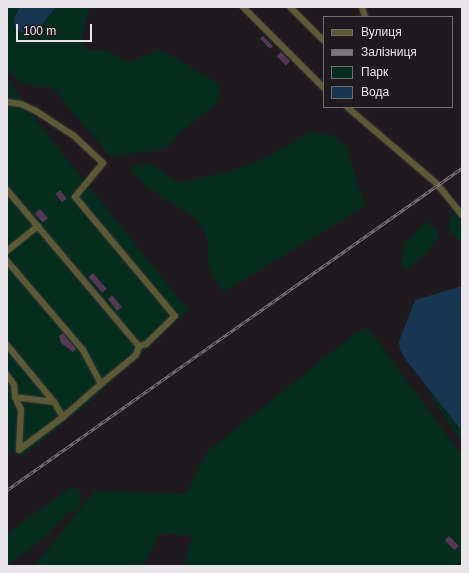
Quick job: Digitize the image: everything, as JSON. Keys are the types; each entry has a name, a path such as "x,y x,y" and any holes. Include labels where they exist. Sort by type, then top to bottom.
{"street":[{"path":"243,7 323,87"},
{"path":"290,7 323,40"},
{"path":"7,102 21,104 36,111 74,136 104,163 75,197 174,316 146,344 139,346"},
{"path":"348,108 437,184 462,215"},
{"path":"7,190 139,346"},
{"path":"7,251 38,226"},
{"path":"7,261 83,350 101,384"},
{"path":"7,345 54,402 63,417"},
{"path":"7,374 14,385 15,398 23,424 19,450 63,417 136,356 139,346"},
{"path":"15,398 54,402"}],"green space":[{"path":"7,7 20,7 14,18 40,29 56,7 90,7 82,34 84,50 105,50 130,63 155,51 164,51 218,84 220,92 216,104 179,133 166,149 111,156 69,109 55,89 22,83 8,71"},
{"path":"7,78 38,123 188,310 88,403 23,456 7,450"},
{"path":"313,131 334,136 346,147 365,206 225,291 219,287 208,265 208,243 204,230 194,217 144,185 131,170 134,164 153,165 178,183 233,171 263,159"},
{"path":"452,212 462,219 462,242 451,233 448,225"},
{"path":"426,221 436,229 439,237 420,259 406,270 402,262 405,243"},
{"path":"369,329 462,456 462,566 184,566 192,536 160,533 143,566 34,566 95,491 186,494 207,452 357,332"},
{"path":"424,383 462,431 462,441 439,409"},
{"path":"72,487 81,492 79,508 66,514 48,534 7,566 7,533"}],"water":[{"path":"20,7 56,7 33,36 15,30 14,18"},
{"path":"462,286 462,431 406,360 400,350 399,341 415,300"}],"building":[{"path":"263,36 273,46 270,49 260,39"},
{"path":"281,52 290,61 286,65 277,56"},
{"path":"60,190 67,199 62,202 55,194"},
{"path":"40,209 48,218 43,223 35,214"},
{"path":"93,273 107,289 102,293 88,277"},
{"path":"112,295 122,307 117,311 108,299"},
{"path":"63,333 76,349 73,352 61,343 59,336"},
{"path":"449,536 459,546 455,550 445,540"}],"railway":[{"path":"7,490 462,168"}]}
